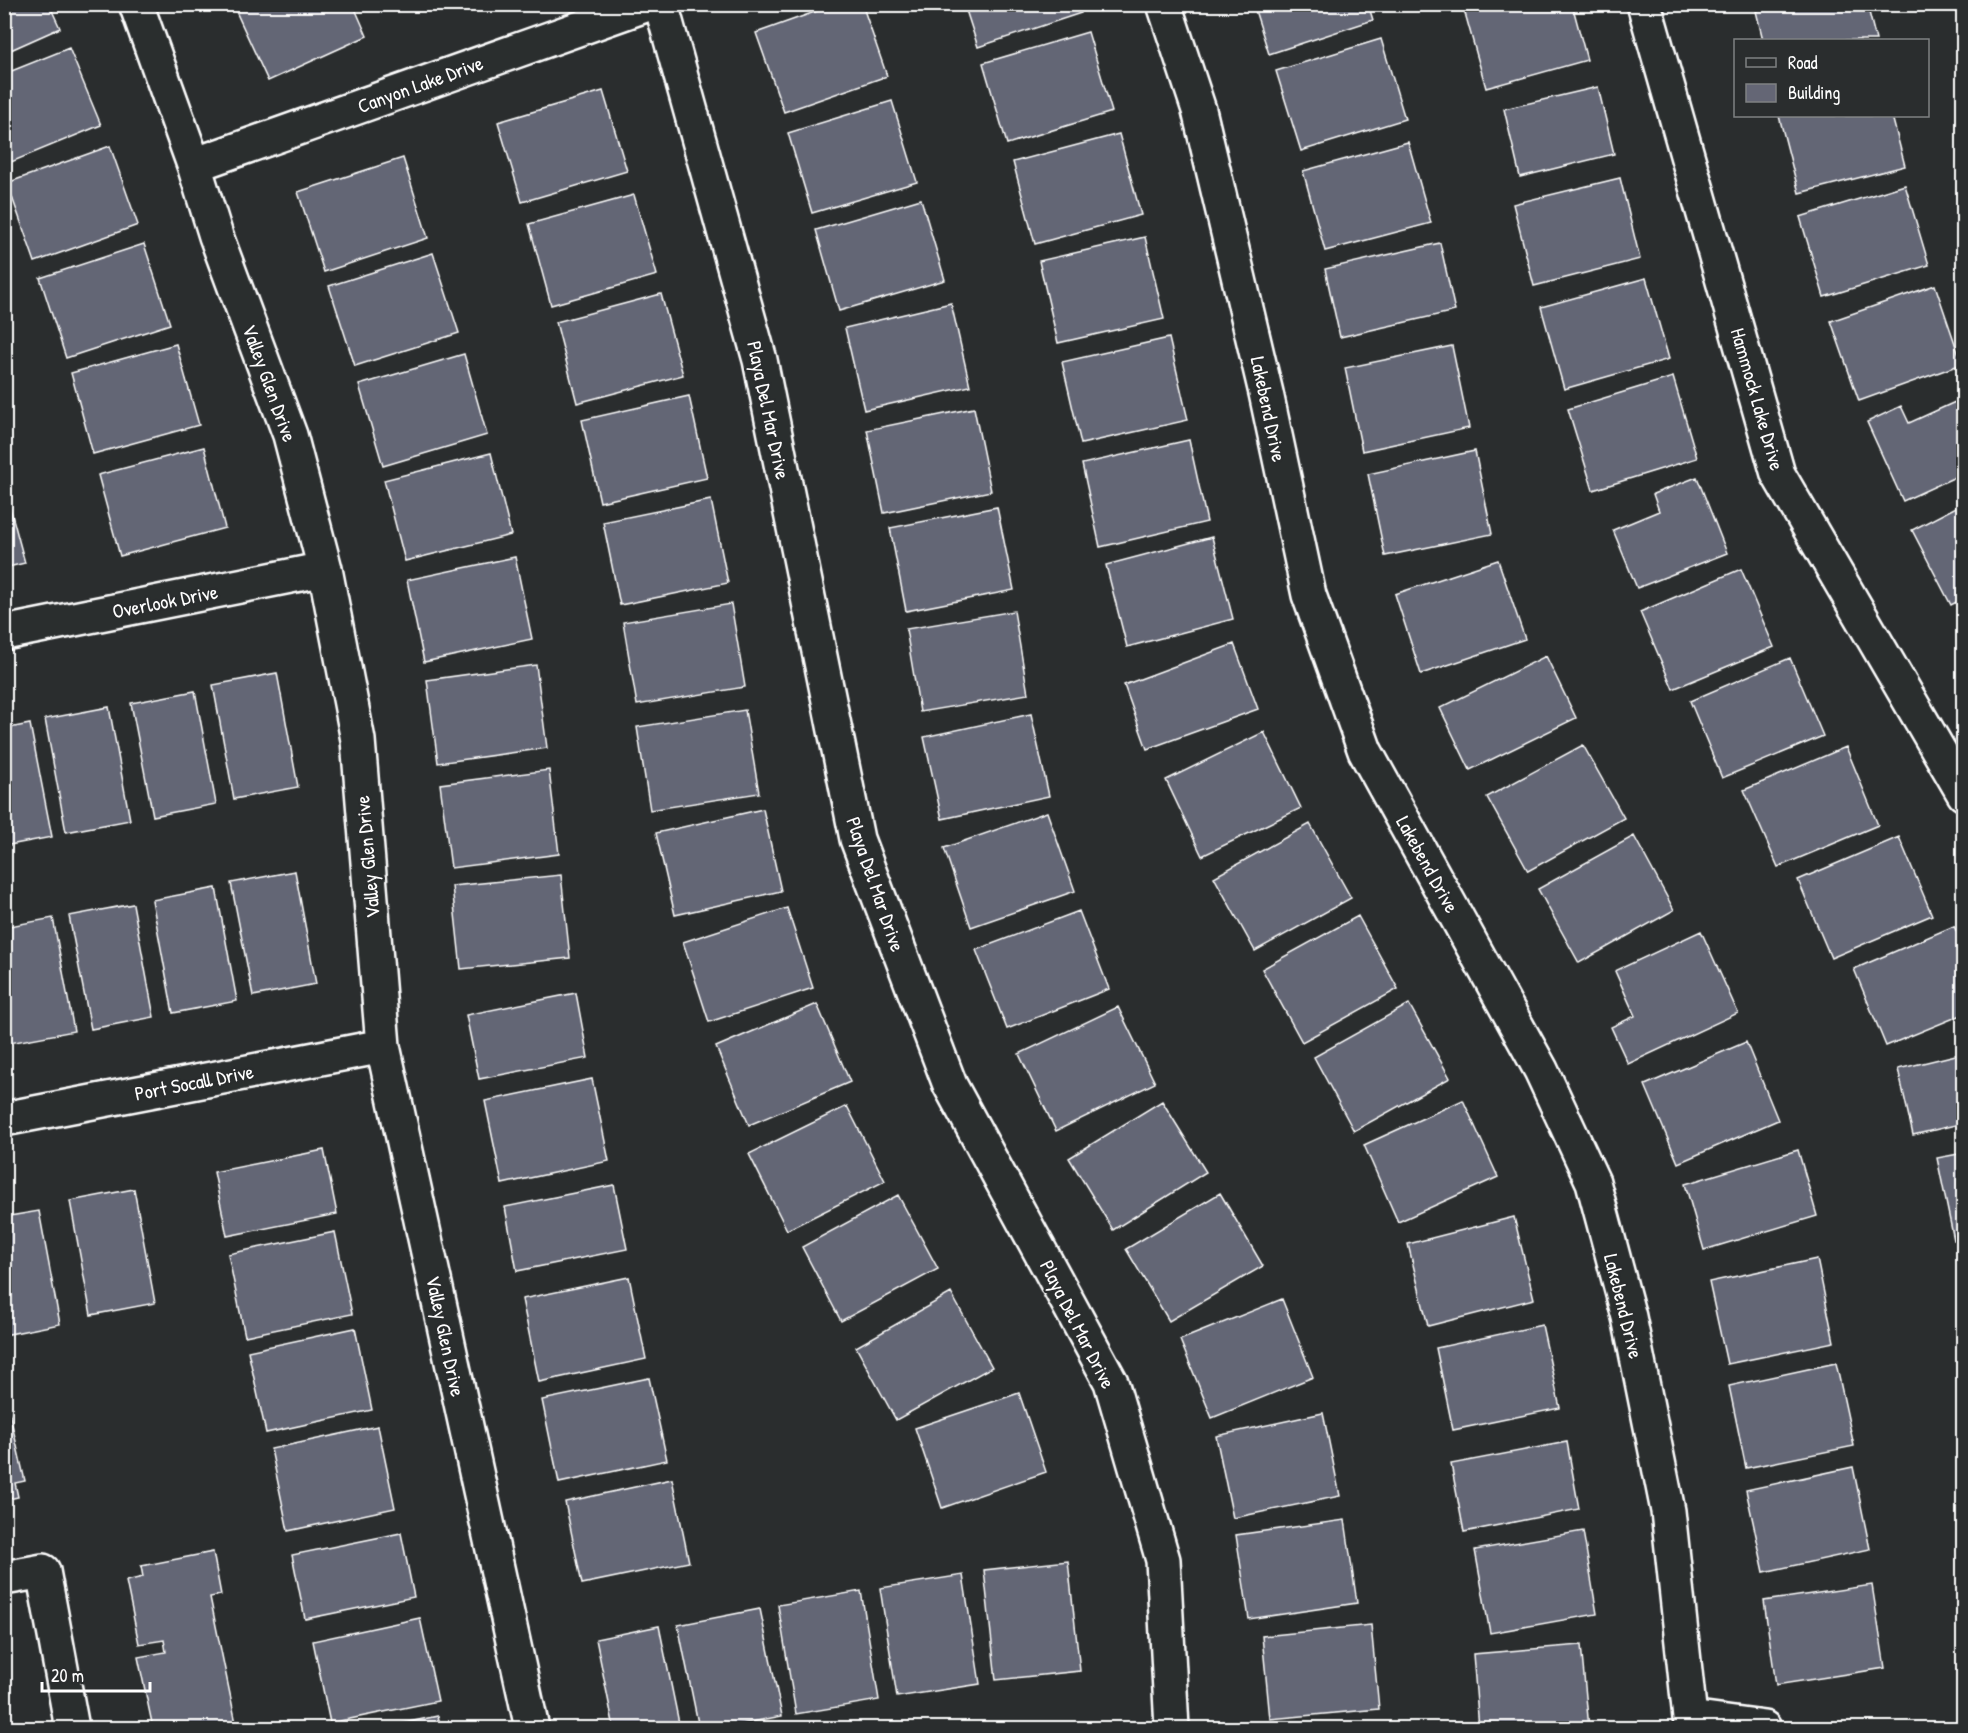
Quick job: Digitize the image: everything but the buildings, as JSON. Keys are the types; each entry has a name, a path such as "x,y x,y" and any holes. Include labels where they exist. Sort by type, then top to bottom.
{"street":[{"name":"Valley Glen Drive","path":"136,4 194,165 216,236 290,435 325,569 358,740 383,1046 531,1728"},
{"name":"Canyon Lake Drive","path":"194,165 648,4"},
{"name":"Playa Del Mar Drive","path":"661,4 760,360 856,838 950,1085 1111,1382 1163,1560 1172,1728"},
{"name":"Lakebend Drive","path":"1164,4 1199,110 1266,393 1309,595 1365,751 1541,1070 1593,1182 1629,1317 1668,1511 1690,1718 1764,1728"},
{"name":"Hammock Lake Drive","path":"1644,4 1778,474 1964,794"},
{"name":"Overlook Drive","path":"4,633 325,569"},
{"name":"Port Socall Drive","path":"4,1119 383,1046"},
{"path":"4,1578 43,1571 72,1728"}]}
